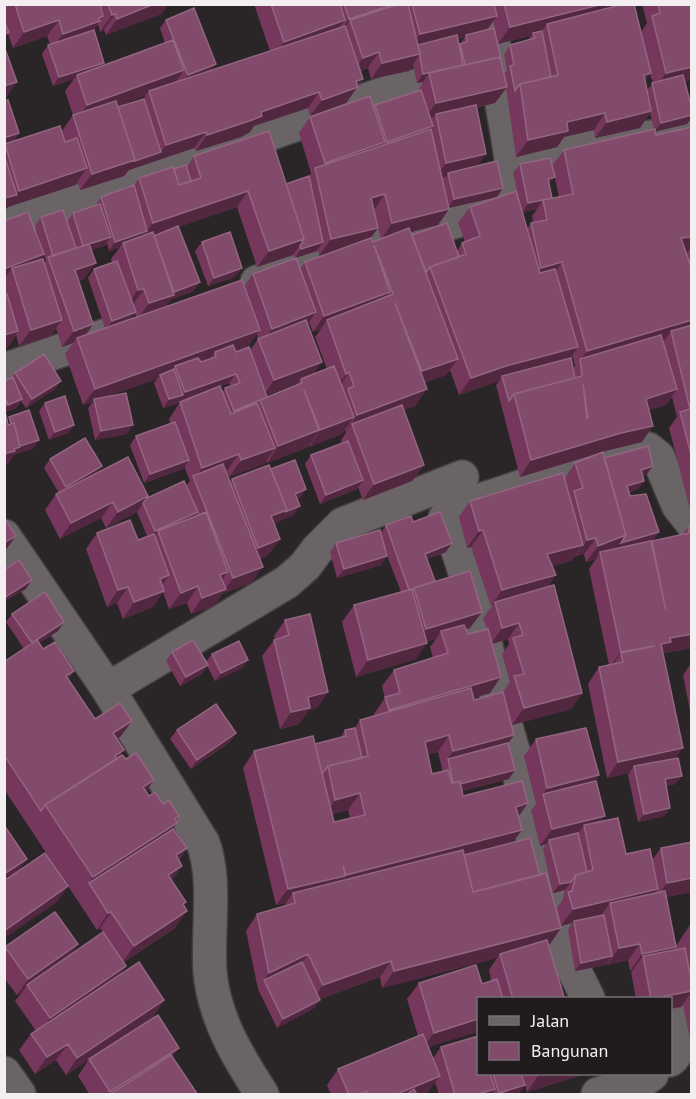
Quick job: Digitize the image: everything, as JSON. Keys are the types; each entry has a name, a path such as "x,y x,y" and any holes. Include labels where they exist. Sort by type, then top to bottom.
{"street":[{"path":"229,291 291,270 507,206 512,194 511,163 487,4"},
{"path":"7,223 98,194 394,90 498,70"},
{"path":"511,163 627,140 692,137"},
{"path":"4,370 143,322"},
{"path":"587,997 562,946 555,911 530,830 518,767 497,696 480,618 457,548 445,524 445,518 453,509 640,447 648,449 658,457 678,505 692,523"},
{"path":"108,689 287,582 343,525 462,477"},
{"path":"4,537 108,689 205,849 209,891 210,973 219,1017 235,1053 262,1095"},
{"path":"668,932 683,1012 681,1036 675,1057 672,1059"},
{"path":"4,1073 19,1095"},
{"path":"581,1095 593,1075"},
{"path":"597,1095 640,1083 651,1075"}],"building":[{"path":"15,4 100,4 103,16 99,18 100,21 63,34 59,20 24,32"},
{"path":"108,4 154,4 117,19 115,14 112,15"},
{"path":"271,4 340,4 345,20 284,42"},
{"path":"344,4 395,4 349,19"},
{"path":"399,4 408,4 420,54 382,63 379,52 363,58 350,20"},
{"path":"412,4 494,4 497,16 420,34"},
{"path":"504,4 603,4 510,27"},
{"path":"624,4 634,4 651,73 644,75 651,111 607,122 605,113 567,122 568,131 528,140 520,84 558,75 547,24"},
{"path":"658,4 692,4 692,67 666,73 652,16 660,13"},
{"path":"194,8 216,64 188,75 166,20"},
{"path":"4,21 9,32 4,34"},
{"path":"345,26 363,79 356,81 358,87 322,100 319,92 261,112 262,116 252,120 207,135 206,132 166,145 149,91"},
{"path":"494,28 501,59 500,57 465,65 460,44 467,42 466,35"},
{"path":"94,30 104,63 59,77 48,45"},
{"path":"542,31 551,77 520,84 515,91 510,66 514,65 510,45 535,38 533,33"},
{"path":"457,35 463,65 423,74 418,45"},
{"path":"173,40 184,70 87,105 77,75"},
{"path":"4,46 17,82 4,86"},
{"path":"500,57 507,87 436,103 429,73"},
{"path":"683,75 692,115 661,123 652,83"},
{"path":"421,90 433,126 387,142 375,105"},
{"path":"370,96 385,142 325,163 310,117"},
{"path":"144,99 161,152 135,161 118,107"},
{"path":"8,100 19,133 4,138 4,101"},
{"path":"116,101 135,160 92,174 73,115"},
{"path":"476,105 486,154 446,163 436,114"},
{"path":"60,126 65,142 77,138 87,168 19,191 5,144"},
{"path":"692,127 692,237 681,238 692,270 692,320 587,351 562,262 541,268 531,223 547,220 543,200 573,194 564,150 655,129 656,135"},
{"path":"431,129 449,209 392,223 385,194 371,198 378,228 331,239 315,168"},
{"path":"269,131 304,239 269,251 248,191 153,223 139,178 173,167 179,185 201,178 194,156"},
{"path":"4,155 17,195 4,198"},
{"path":"550,158 555,177 548,179 552,198 528,203 520,164"},
{"path":"497,161 503,188 454,199 448,173"},
{"path":"186,165 191,181 179,185 174,169"},
{"path":"309,176 323,242 301,249 300,246 304,239 286,184"},
{"path":"134,185 147,231 115,242 101,197"},
{"path":"516,191 540,273 555,269 578,347 471,378 430,267 466,254 462,243 480,236 470,207"},
{"path":"100,204 111,237 83,246 73,213"},
{"path":"63,210 76,248 53,256 41,217"},
{"path":"28,212 44,254 4,269 4,221"},
{"path":"447,223 459,257 430,267 426,272 412,235"},
{"path":"178,226 200,282 174,292 154,236"},
{"path":"409,228 458,359 422,371 395,303 427,389 357,415 348,389 354,386 349,372 346,374 327,320 393,294 374,245 390,292 324,316 305,262 371,238 373,242"},
{"path":"153,232 174,295 149,303 144,289 138,290 123,243"},
{"path":"230,232 242,268 214,278 202,242"},
{"path":"89,244 96,263 75,270 93,324 74,331 48,257"},
{"path":"296,258 316,312 272,329 253,274"},
{"path":"43,259 62,320 31,330 12,268"},
{"path":"117,261 136,312 112,321 94,269"},
{"path":"242,280 260,330 95,389 77,338"},
{"path":"4,294 7,294 18,331 4,335"},
{"path":"306,320 322,362 274,380 258,339"},
{"path":"692,325 692,458 680,412 690,409 671,331"},
{"path":"661,335 677,389 646,399 653,426 621,433 531,460 514,394 582,376 580,359"},
{"path":"233,345 236,352 249,347 267,397 234,411 225,388 240,383 236,374 185,392 175,366 198,358 201,362 216,357 215,352"},
{"path":"44,354 61,381 32,399 15,373"},
{"path":"571,358 575,378 514,394 509,401 502,376"},
{"path":"334,366 354,417 320,430 304,390 319,430 278,446 260,400 302,383 301,379"},
{"path":"174,369 183,395 169,399 160,375"},
{"path":"13,377 22,399 8,405 4,397 4,381"},
{"path":"220,386 231,414 257,403 275,448 241,460 239,454 202,468 180,402"},
{"path":"126,393 133,425 101,431 94,399"},
{"path":"65,396 74,425 55,432 45,403"},
{"path":"402,405 424,465 374,484 352,424"},
{"path":"29,410 39,440 20,446 14,423 11,424 9,417"},
{"path":"6,415 8,425 14,423 20,447 4,454 4,416"},
{"path":"175,422 189,460 150,474 136,436"},
{"path":"85,438 102,466 66,487 50,459"},
{"path":"348,441 363,480 326,495 311,455"},
{"path":"648,446 653,466 641,470 644,481 627,486 630,496 646,494 659,532 621,543 626,535 604,458"},
{"path":"603,452 626,535 598,546 596,538 587,540 574,491 583,488 575,463"},
{"path":"128,457 148,496 118,512 113,502 71,523 56,494"},
{"path":"295,460 306,489 295,494 300,506 285,512 287,510 271,469"},
{"path":"223,464 263,567 233,578 193,476"},
{"path":"269,465 287,510 271,516 280,539 258,548 232,479"},
{"path":"563,473 583,545 547,554 556,575 502,590 483,530 479,531 470,501"},
{"path":"184,481 198,512 155,531 143,503 147,498"},
{"path":"206,512 228,572 220,575 226,589 202,598 198,586 181,593 158,531"},
{"path":"440,512 452,543 425,554 435,581 409,590 386,525 411,516 413,522"},
{"path":"130,520 138,540 154,534 169,575 160,579 164,591 134,602 128,587 118,590 97,533"},
{"path":"6,521 16,536 4,543 4,522"},
{"path":"692,526 692,634 670,638 671,642 661,644 683,748 618,762 599,667 623,662 621,653 655,646 621,652 600,552 651,541 666,611 652,541 689,533 688,527"},
{"path":"380,530 387,556 344,569 336,543"},
{"path":"19,560 32,580 4,598 4,570"},
{"path":"470,571 482,612 426,629 414,588"},
{"path":"554,585 582,693 524,708 514,676 524,674 513,638 523,635 519,623 502,628 495,602"},
{"path":"412,589 427,643 368,660 354,605"},
{"path":"45,592 64,622 32,643 12,614"},
{"path":"310,614 328,692 308,697 310,708 291,712 274,640 289,635 285,620"},
{"path":"464,625 468,634 488,629 501,677 389,710 385,697 400,693 394,670 448,653 441,631"},
{"path":"37,640 43,649 55,642 74,671 66,676 95,719 120,703 132,721 113,733 124,750 115,756 117,759 45,805 41,811 4,755 4,662"},
{"path":"193,640 208,665 186,677 172,652"},
{"path":"239,641 248,660 221,673 212,654"},
{"path":"471,688 474,700 503,692 514,735 453,751 449,735 425,742 432,774 448,770 452,783 460,781 463,796 522,781 528,803 516,807 522,830 346,875 343,866 345,876 288,889 254,751 313,736 334,822 365,815 360,793 335,800 328,766 368,756 360,720"},
{"path":"216,704 236,733 197,760 177,730"},
{"path":"355,728 362,758 328,766 322,774 315,744 346,736 345,730"},
{"path":"586,728 599,775 547,788 536,739"},
{"path":"508,743 515,770 460,784 460,781 453,783 448,759"},
{"path":"136,753 154,780 143,787 149,796 155,792 163,804 169,800 179,816 175,819 177,823 93,877 45,805 122,755 126,759"},
{"path":"678,758 682,776 665,779 670,808 644,814 634,766"},
{"path":"596,781 605,816 552,829 543,794"},
{"path":"618,818 626,854 650,849 658,889 573,909 568,892 572,891 576,875 593,870 584,825"},
{"path":"4,825 27,859 4,874"},
{"path":"173,829 187,848 176,855 182,866 168,875 186,902 183,904 187,911 134,946 111,912 108,913 89,883"},
{"path":"578,833 587,872 576,875 571,882 560,884 549,840"},
{"path":"530,838 540,875 473,892 464,855"},
{"path":"692,842 692,878 667,883 661,848"},
{"path":"463,850 473,892 546,873 561,928 394,971 391,961 323,985 308,954 269,973 257,914 295,903 293,893"},
{"path":"45,853 68,886 4,931 4,881"},
{"path":"665,891 676,947 642,954 640,944 619,948 610,903"},
{"path":"55,912 78,944 28,979 5,947"},
{"path":"604,915 612,956 581,963 574,921"},
{"path":"103,932 126,966 50,1018 27,985"},
{"path":"547,940 564,997 512,997 500,954"},
{"path":"685,948 692,991 651,997 643,956"},
{"path":"139,962 164,1000 77,1058 68,1044 47,1057 31,1034"},
{"path":"302,962 320,1000 283,1019 264,980"},
{"path":"476,965 482,984 497,979 502,997 477,997 477,1019 434,1033 419,983"},
{"path":"158,1015 179,1048 110,1092 89,1059"},
{"path":"423,1034 440,1076 395,1095 368,1095 367,1091 358,1095 349,1095 338,1069"},
{"path":"477,1036 477,1075 490,1075 495,1089 475,1095 455,1095 441,1047"},
{"path":"171,1055 198,1095 113,1095 112,1093"},
{"path":"493,1075 521,1075 525,1085 499,1093"},
{"path":"414,1089 417,1095 405,1095"}]}
